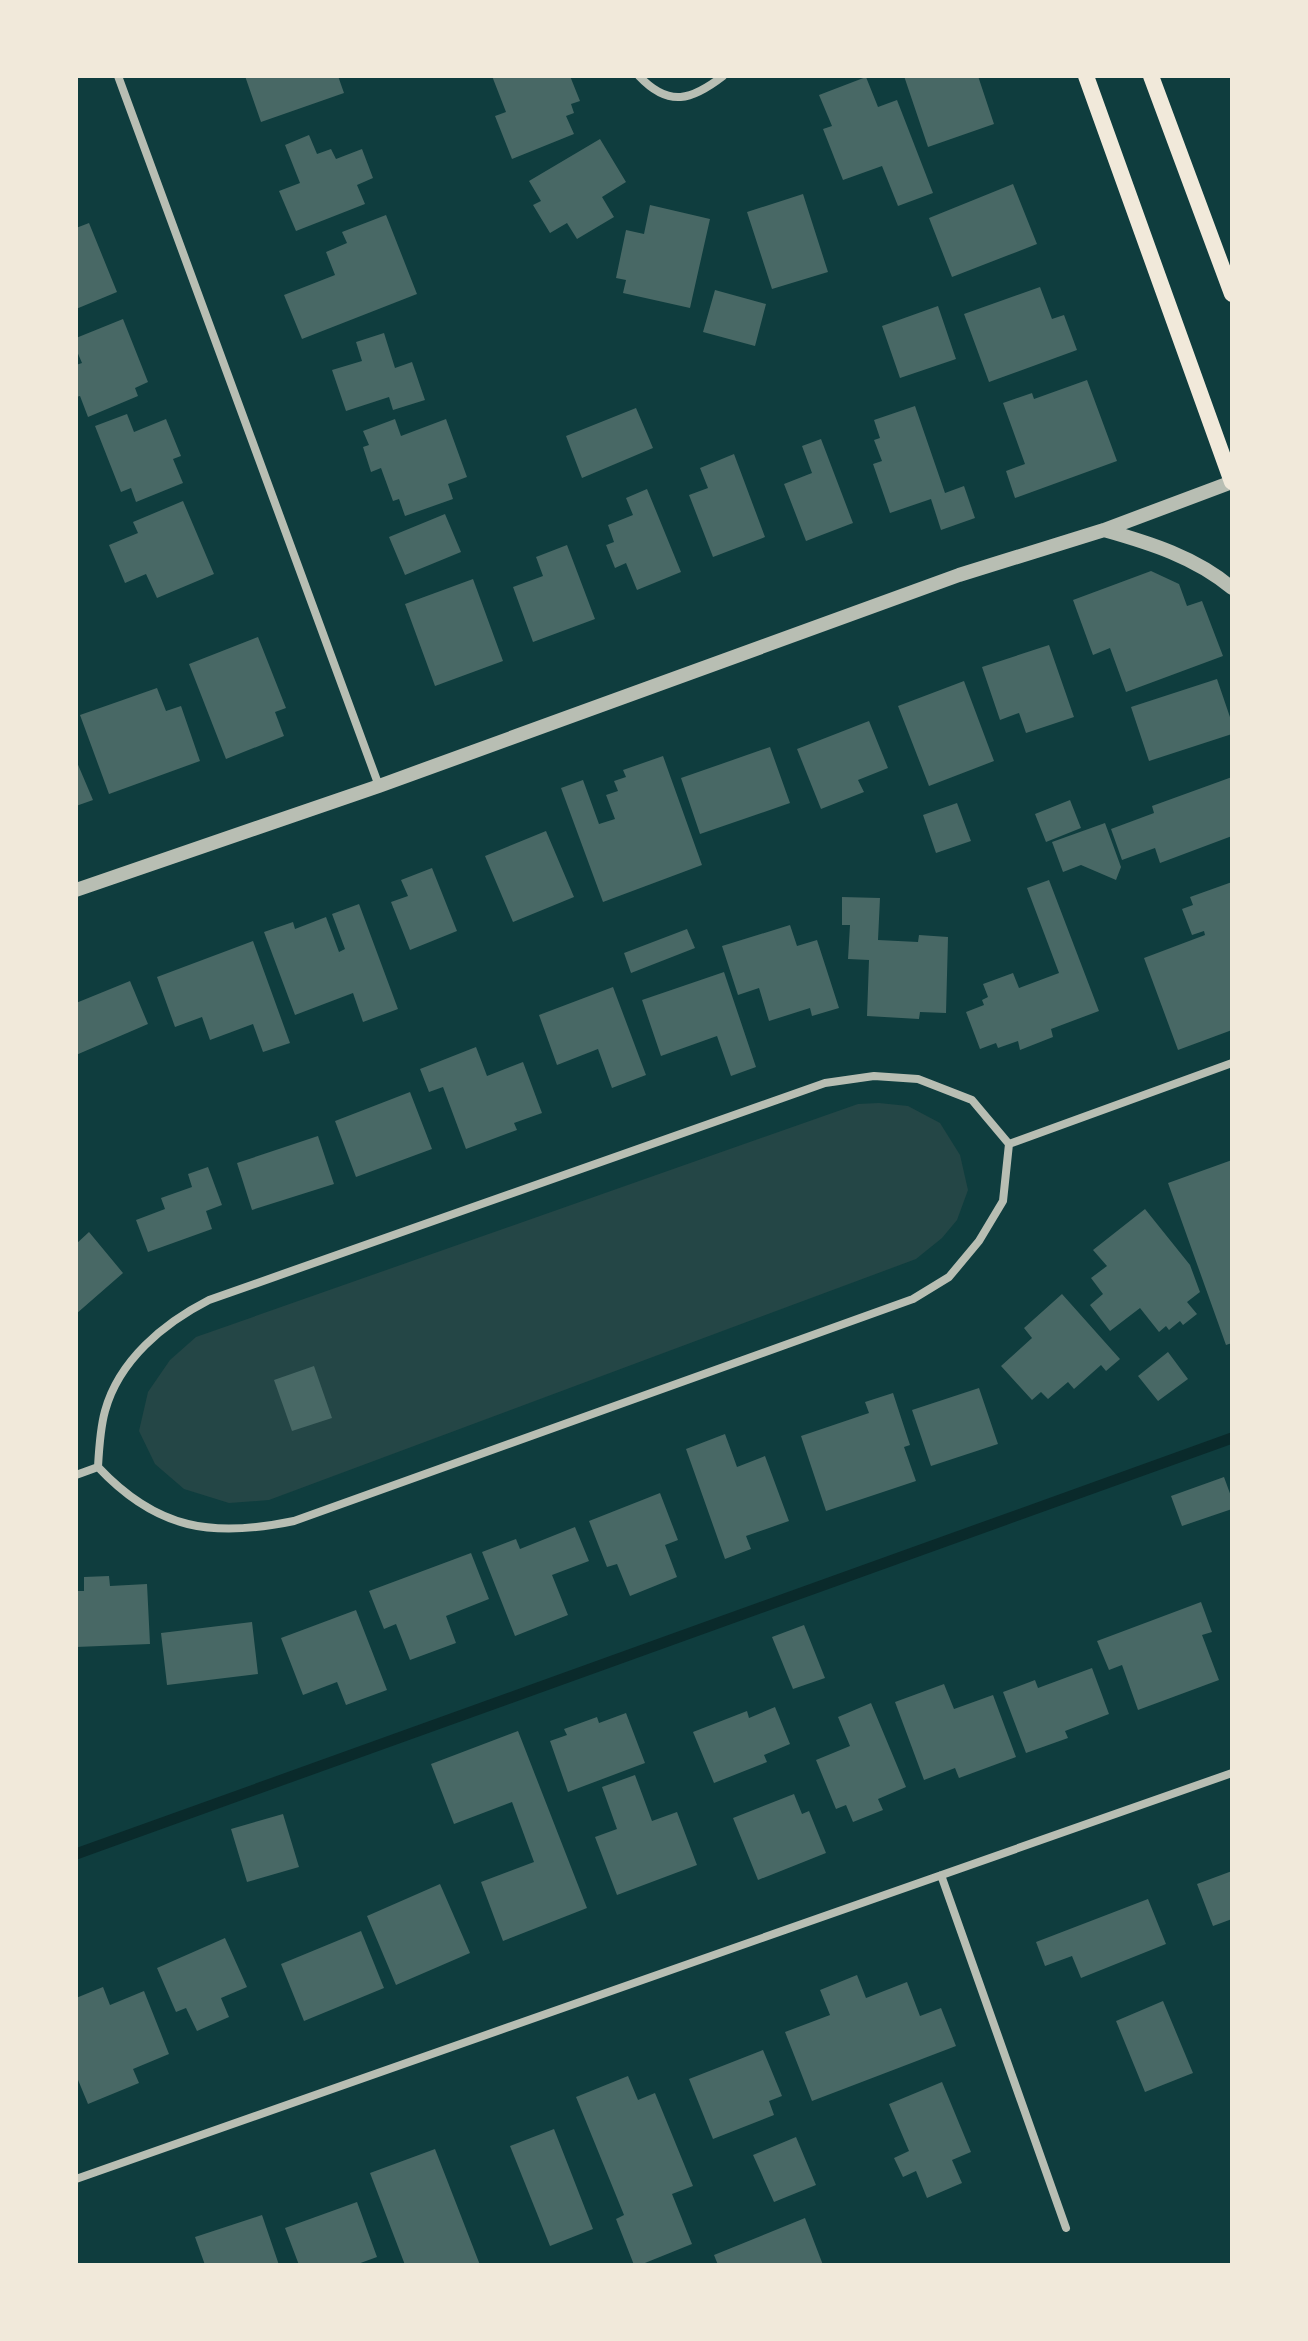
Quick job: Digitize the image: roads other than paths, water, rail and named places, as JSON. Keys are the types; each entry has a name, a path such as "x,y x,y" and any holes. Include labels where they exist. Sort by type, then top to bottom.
{"main road":[{"path":"1086,76 1232,482"},
{"path":"1151,76 1232,294"}],"street":[{"path":"118,76 379,786"},
{"path":"639,76 667,97 686,98 706,89 723,76"},
{"path":"76,890 379,786 959,575 1104,530 1232,482"},
{"path":"1104,530 1172,552 1217,575 1232,588"},
{"path":"1009,1144 1232,1063"},
{"path":"874,1076 918,1079 972,1100 1009,1144 1003,1201 979,1241 949,1277 913,1299 294,1521 253,1529 217,1530 177,1521 149,1509 115,1485 98,1467 105,1410 122,1374 152,1337 182,1314 209,1300 825,1083 874,1076"},
{"path":"76,1475 98,1467"},
{"path":"76,2179 1232,1773"},
{"path":"941,1875 1066,2228"}],"waterway":[{"path":"76,1854 1232,1438"}]}
